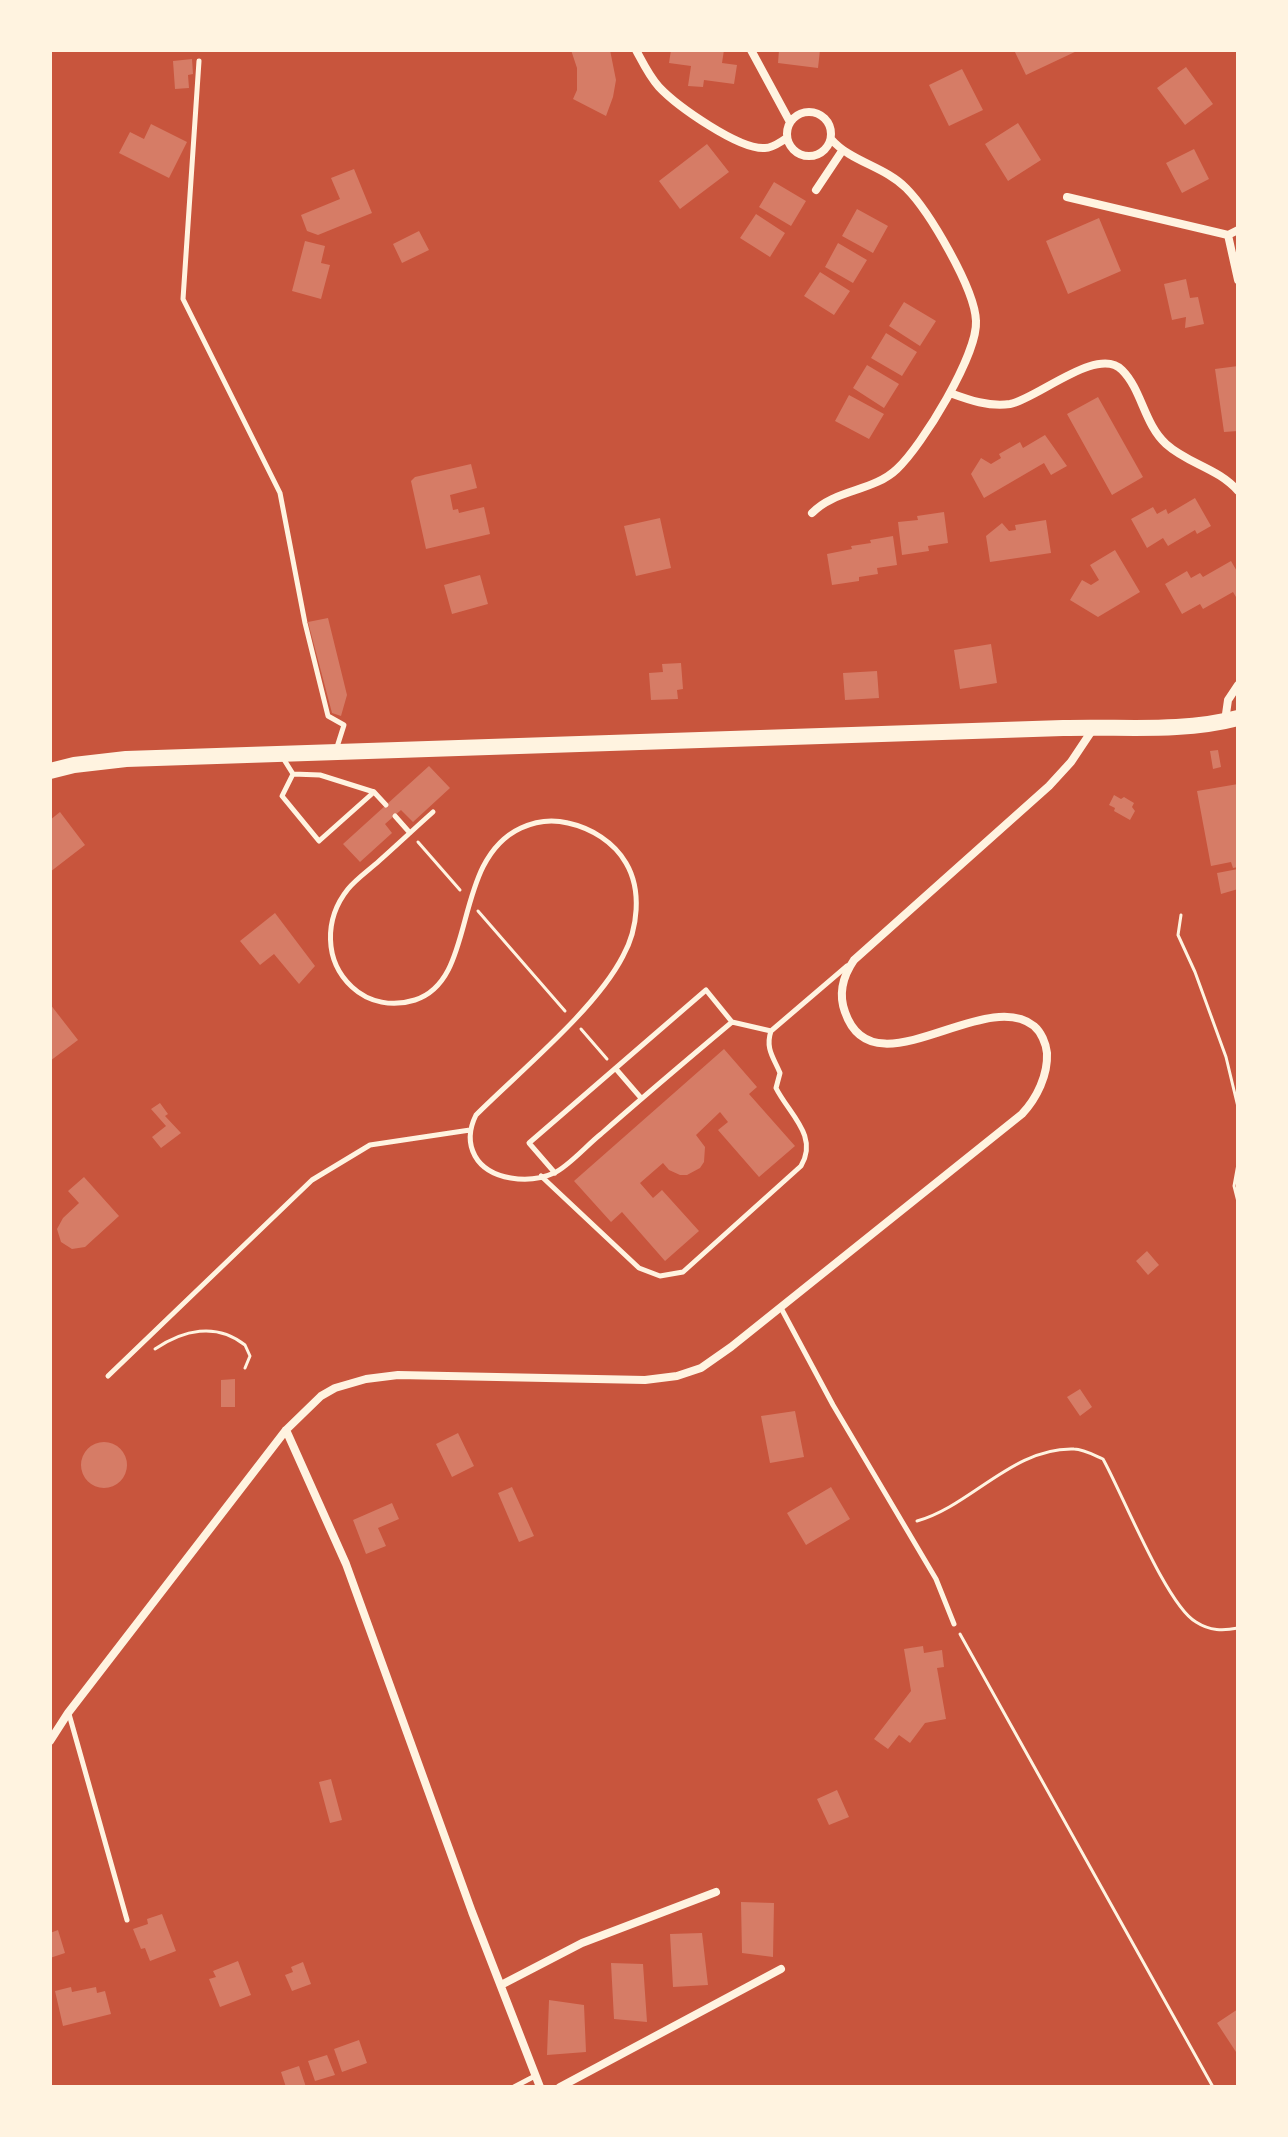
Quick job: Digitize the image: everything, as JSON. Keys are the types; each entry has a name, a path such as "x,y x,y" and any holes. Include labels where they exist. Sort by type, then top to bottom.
{"main road":[{"path":"50,771 115,759 1188,726 1231,720"}],"street":[{"path":"636,50 651,77 668,96 735,140 766,148 787,138"},
{"path":"751,50 790,122 787,138 795,151 809,156 823,152 831,139 830,125 821,115 801,113 790,122"},
{"path":"812,513 826,501 872,485 895,472 914,449 950,393 976,337 975,312 968,291 936,228 910,192 877,167 842,151 831,139"},
{"path":"816,190 842,151"},
{"path":"1067,197 1228,235 1238,230"},
{"path":"1228,235 1238,280"},
{"path":"950,393 984,403 1007,404 1035,396 1085,368 1113,365 1124,371 1164,442 1182,456 1223,477 1238,491"},
{"path":"1231,720 1228,700 1238,685"},
{"path":"50,1741 68,1713 286,1430 321,1396 350,1383 381,1376 510,1376 622,1381 677,1376 701,1368 781,1308 1022,1114 1034,1100 1044,1076 1047,1052 1042,1037 1032,1024 1015,1017 987,1018 896,1043 876,1042 861,1035 847,1020 841,997 844,978 854,960 1043,792 1071,762 1095,727"},
{"path":"286,1430 346,1564 472,1912 540,2087"},
{"path":"501,1985 582,1943 716,1892"},
{"path":"560,2087 781,1969"}],"lane":[{"path":"199,61 183,299 280,493 305,623 328,716 344,725 336,752"},
{"path":"280,754 293,774"},
{"path":"293,774 282,796 319,841 374,792"},
{"path":"293,774 320,775 374,792 386,805"},
{"path":"433,812 348,889 332,919 330,941 334,960 345,980 363,996 384,1003 414,1000 430,993 449,968 482,865 508,835 525,826 543,821 567,822 590,830 616,849 626,862 634,884 636,907 633,930 616,968 573,1020 476,1115 470,1138 475,1156 488,1170 505,1178 555,1173 732,1022"},
{"path":"395,816 410,833"},
{"path":"541,1176 639,1268 660,1276 683,1272 804,1160 807,1146 804,1131 776,1088 780,1073 769,1050 771,1031 854,960"},
{"path":"555,1173 529,1143 706,990 732,1022 771,1031"},
{"path":"616,1069 641,1098"},
{"path":"108,1376 312,1180 370,1145 470,1130"},
{"path":"781,1308 833,1405 936,1579 954,1624"},
{"path":"68,1713 127,1920"},
{"path":"514,2087 536,2076"}],"path":[{"path":"410,833 616,1069"},
{"path":"1181,915 1178,935 1226,1057 1238,1107"},
{"path":"1238,1164 1234,1186 1238,1202"},
{"path":"128,1357 139,1360 169,1339 190,1331 213,1332 245,1345 250,1356 245,1368"},
{"path":"904,1525 935,1516 1041,1453 1076,1448 1103,1459 1152,1558 1178,1604 1194,1622 1220,1631 1238,1628"},
{"path":"954,1624 1213,2087"}],"building":[{"path":"571,50 610,50 616,80 606,116 573,99 577,90 577,68"},
{"path":"671,50 724,50 722,63 737,65 734,84 704,80 703,87 688,86 691,66 669,63"},
{"path":"779,50 820,50 818,68 778,63"},
{"path":"1014,50 1079,50 1026,75"},
{"path":"192,59 193,74 188,75 189,88 175,89 173,61"},
{"path":"1186,67 1213,104 1185,125 1157,88"},
{"path":"962,69 983,110 949,126 929,85"},
{"path":"1018,123 1041,160 1008,181 985,144"},
{"path":"151,124 187,142 169,178 119,153 130,132 144,139"},
{"path":"707,144 729,172 680,209 659,181"},
{"path":"1194,149 1209,179 1182,193 1166,163"},
{"path":"354,169 372,213 318,235 307,231 301,215 340,199 331,178"},
{"path":"774,182 806,201 791,226 759,207"},
{"path":"857,209 888,226 873,253 842,236"},
{"path":"756,214 785,233 770,257 740,238"},
{"path":"1099,218 1121,271 1068,294 1046,241"},
{"path":"419,231 429,250 402,263 393,244"},
{"path":"305,241 325,246 321,263 330,265 321,299 292,291"},
{"path":"838,243 867,260 853,283 825,267"},
{"path":"820,272 850,291 834,315 804,296"},
{"path":"1186,279 1190,298 1198,297 1204,324 1185,328 1186,317 1172,320 1164,284"},
{"path":"904,302 936,321 920,346 889,326"},
{"path":"886,333 917,352 902,376 871,358"},
{"path":"867,365 899,384 884,408 853,388"},
{"path":"1238,366 1238,431 1224,432 1215,369"},
{"path":"849,395 884,414 869,439 835,421"},
{"path":"1098,397 1143,477 1112,495 1067,414"},
{"path":"1045,435 1067,466 1051,475 1044,463 984,498 971,474 981,458 991,464 1001,458 999,454 1020,442 1023,448"},
{"path":"471,464 477,488 450,495 453,510 458,509 459,513 484,507 490,534 426,549 411,481 415,477"},
{"path":"1195,498 1211,526 1197,534 1195,530 1168,546 1163,538 1147,548 1131,519 1153,507 1157,514 1166,509 1168,514"},
{"path":"944,512 948,543 928,546 929,551 902,555 898,522"},
{"path":"660,518 671,568 636,576 624,526"},
{"path":"1046,520 1051,553 990,562 986,536 1002,523 1009,531 1016,530 1015,525"},
{"path":"893,536 897,565 877,568 878,574 859,577 859,581 832,585 827,554"},
{"path":"1115,550 1140,592 1098,617 1070,600 1082,580 1091,585 1099,580 1090,565"},
{"path":"1231,561 1238,573 1238,596 1233,592 1203,609 1200,604 1182,614 1165,584 1187,571 1191,578 1200,573 1203,577"},
{"path":"480,575 488,604 452,614 444,585"},
{"path":"328,618 347,695 341,716 332,713 308,622"},
{"path":"991,644 997,683 960,689 954,650"},
{"path":"681,663 683,689 677,690 678,699 651,700 649,673 663,672 662,664"},
{"path":"877,671 879,698 845,700 843,673"},
{"path":"1218,750 1221,767 1213,769 1210,751"},
{"path":"429,766 450,788 413,822 401,810 385,824 392,833 360,862 343,844"},
{"path":"1238,784 1238,867 1233,868 1231,862 1211,866 1197,791"},
{"path":"1114,795 1134,803 1132,807 1135,811 1130,820 1109,805"},
{"path":"60,812 85,845 50,872 50,820"},
{"path":"1238,869 1238,889 1221,894 1217,873"},
{"path":"275,913 315,966 299,984 274,954 260,965 240,941"},
{"path":"50,1004 78,1040 50,1061"},
{"path":"724,1049 757,1087 749,1094 795,1146 759,1177 718,1130 728,1122 720,1112 696,1135 705,1147 704,1162 700,1168 680,1175 663,1163 640,1183 653,1198 662,1190 699,1231 665,1261 622,1212 611,1222 574,1181"},
{"path":"160,1103 168,1114 165,1116 181,1133 161,1148 152,1137 166,1126 151,1109"},
{"path":"84,1177 119,1216 85,1247 72,1249 61,1242 57,1229 63,1218 79,1203 68,1191"},
{"path":"1147,1251 1159,1265 1148,1275 1136,1261"},
{"path":"235,1379 235,1407 221,1407 221,1380"},
{"path":"1080,1389 1092,1407 1080,1416 1067,1397"},
{"path":"795,1411 804,1457 770,1463 761,1416"},
{"path":"458,1433 474,1466 452,1477 436,1444"},
{"path":"104,1442 120,1449 127,1465 120,1481 104,1488 88,1481 81,1465 88,1449"},
{"path":"512,1487 534,1536 519,1542 498,1493"},
{"path":"831,1487 850,1519 806,1545 787,1513"},
{"path":"392,1503 399,1519 378,1528 386,1546 366,1554 353,1520"},
{"path":"923,1646 924,1653 942,1650 944,1667 937,1668 946,1719 925,1723 910,1743 899,1735 888,1749 874,1739 911,1691 904,1649"},
{"path":"331,1779 342,1820 330,1823 319,1782"},
{"path":"837,1790 849,1817 829,1825 817,1799"},
{"path":"741,1902 774,1903 773,1957 742,1953"},
{"path":"162,1914 176,1951 150,1961 133,1929 148,1924 147,1919"},
{"path":"58,1930 65,1953 50,1958 50,1933"},
{"path":"702,1933 708,1985 673,1987 670,1934"},
{"path":"238,1961 251,1995 220,2007 209,1979 216,1977 213,1971"},
{"path":"303,1962 311,1984 292,1991 285,1975 293,1972 291,1967"},
{"path":"611,1963 643,1964 647,2022 614,2019"},
{"path":"71,1987 72,1992 96,1987 97,1993 105,1991 111,2014 63,2026 55,1991"},
{"path":"549,2000 584,2005 586,2052 547,2055"},
{"path":"1238,2009 1238,2055 1217,2023"},
{"path":"359,2040 367,2063 342,2072 334,2049"},
{"path":"327,2055 335,2075 315,2081 308,2061"},
{"path":"299,2066 306,2087 286,2087 281,2072"}]}
